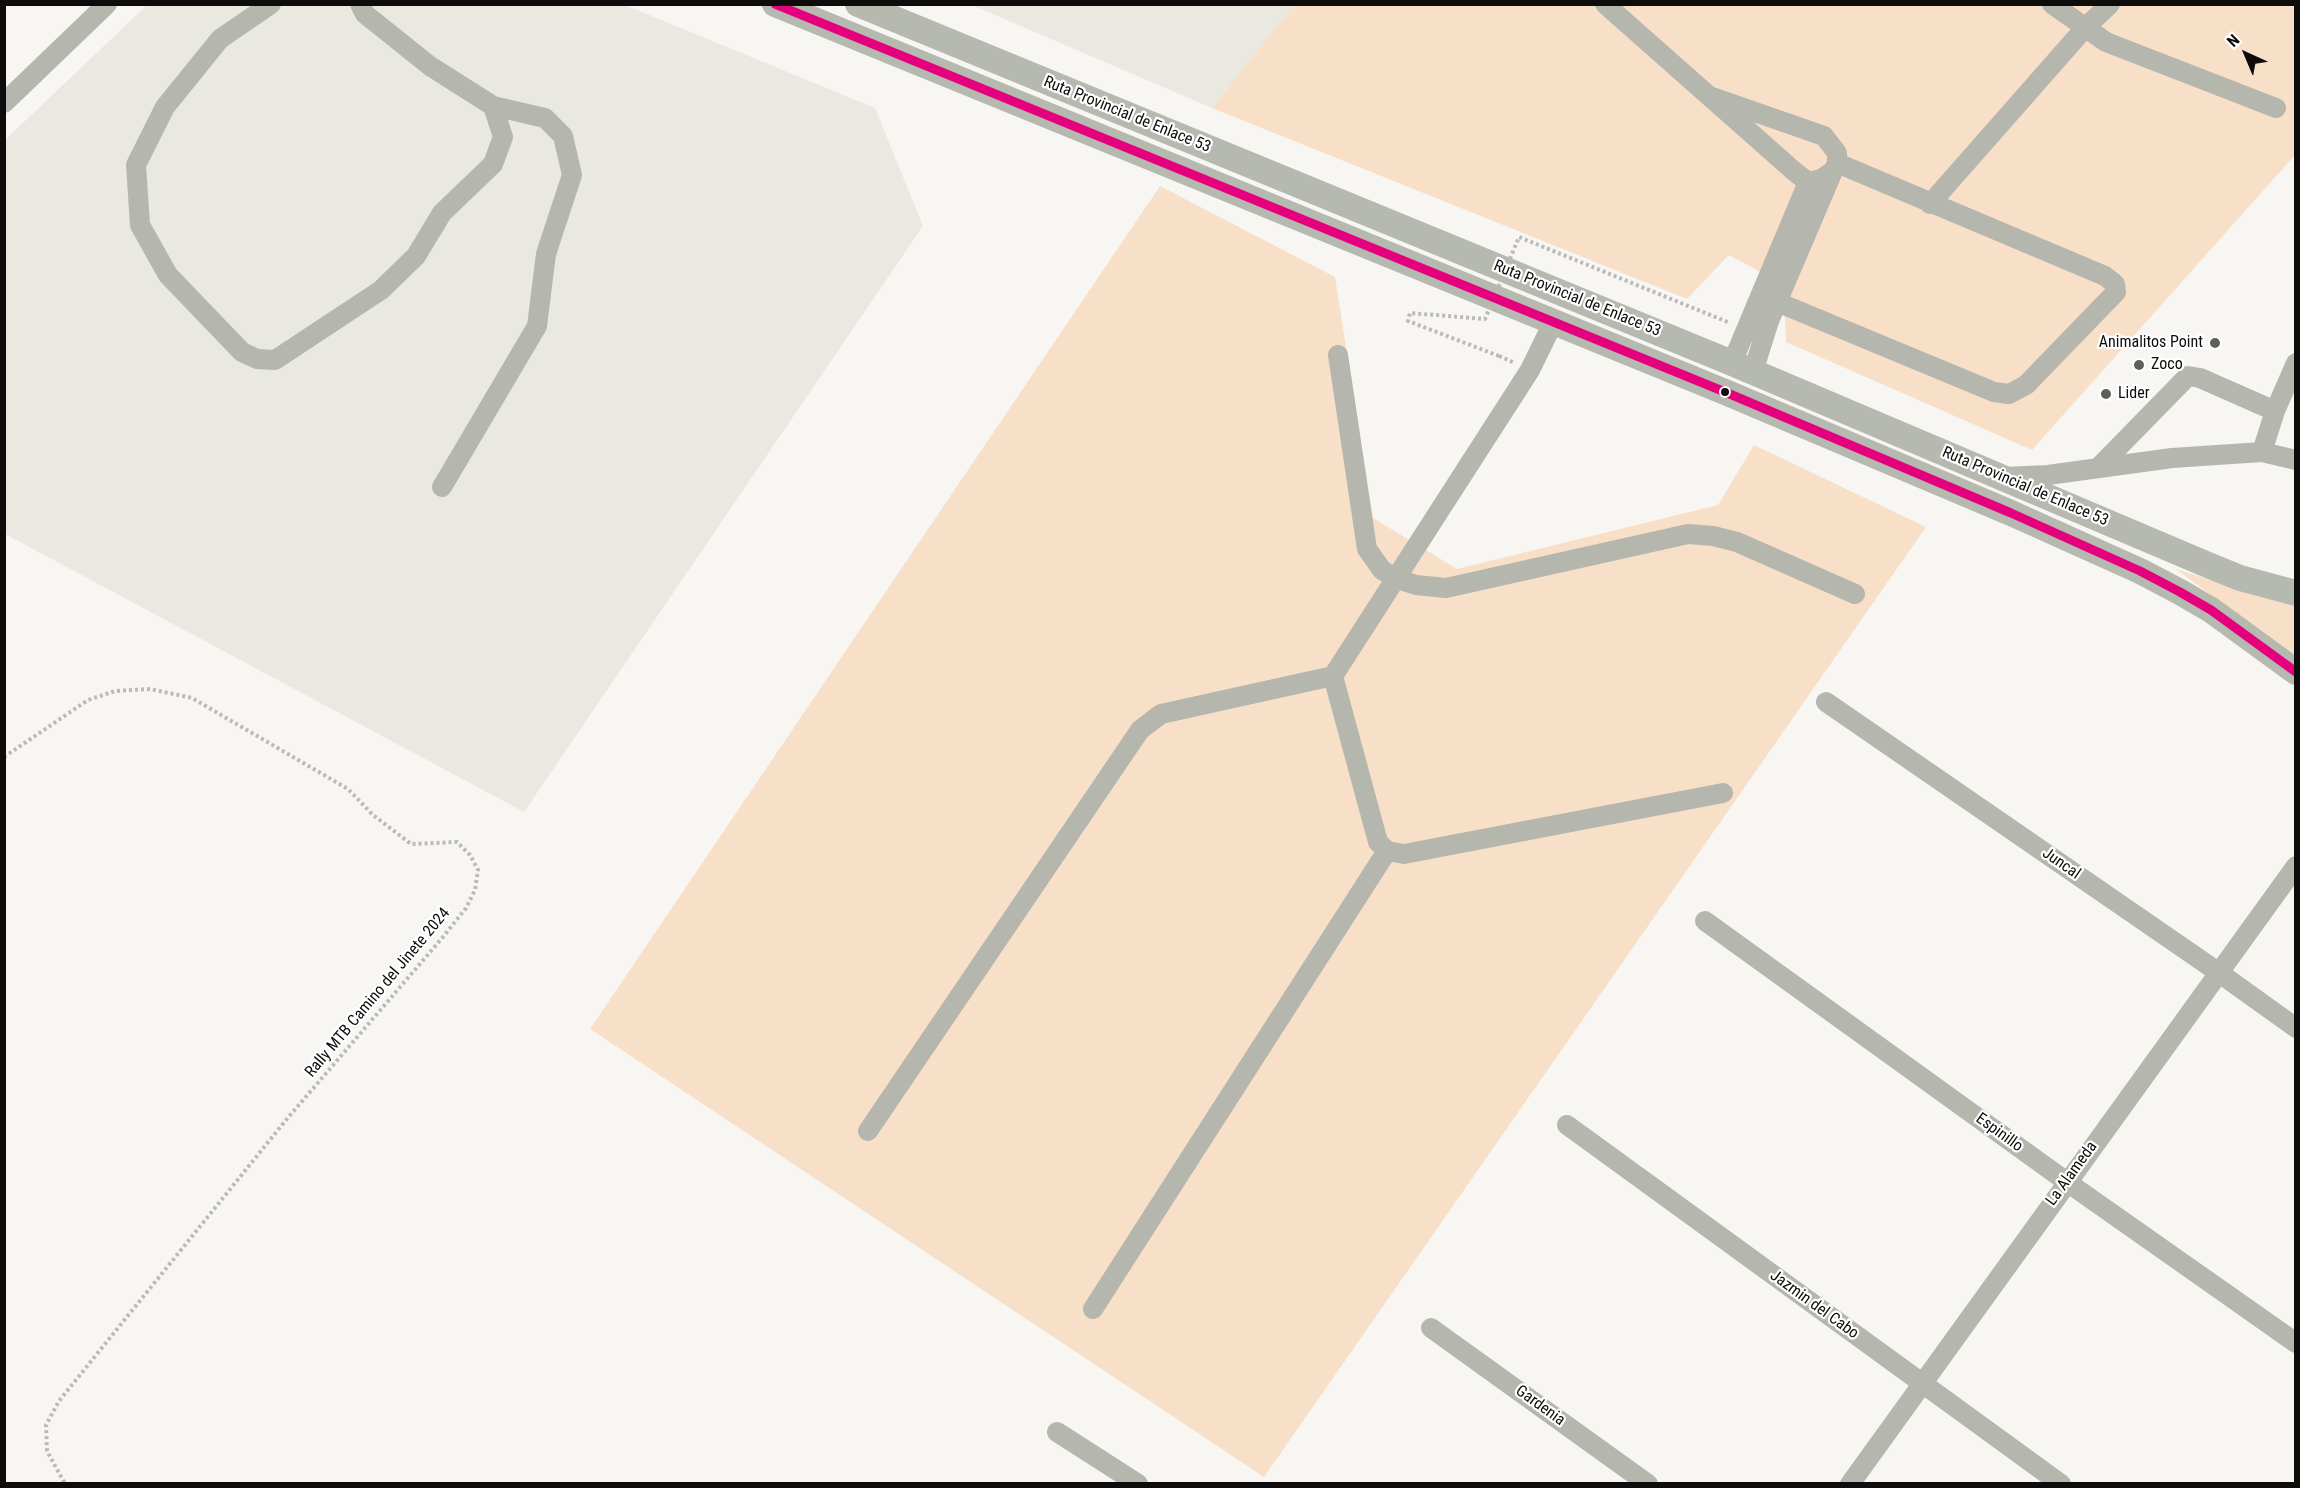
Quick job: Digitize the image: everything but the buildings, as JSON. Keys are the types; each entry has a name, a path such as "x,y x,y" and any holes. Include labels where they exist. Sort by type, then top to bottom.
{"main road":[{"name":"Ruta Provincial de Enlace 53","path":"776,4 1736,397 2011,513 2140,571 2211,610 2295,672"},
{"name":"Ruta Provincial de Enlace 53","path":"858,4 1743,367 2240,578 2295,592"}],"street":[{"path":"4,103 107,4"},
{"path":"271,4 220,39 165,107 136,165 140,225 168,276 242,352 257,359 275,360 381,290 416,256 442,213 493,164 503,137 493,106"},
{"path":"360,4 365,14 430,66 493,106 545,118 563,136 573,175 546,254 537,326 442,487"},
{"path":"1605,4 1808,182"},
{"path":"2052,4 2084,29 2106,42 2276,108"},
{"path":"1930,204 2084,29 2110,4"},
{"path":"1709,96 1824,136 1837,153 1835,167 1777,302 1743,367"},
{"path":"1808,182 1821,179 1835,167"},
{"path":"1777,302 1994,392 2009,394 2026,385 2115,292 2115,284 2105,276 1835,167"},
{"path":"1743,367 1808,182"},
{"path":"868,1131 1140,730 1161,714 1333,676 1530,370 1553,323"},
{"path":"1338,355 1367,549 1382,570 1395,578 1416,585 1446,588 1688,534 1713,536 1737,542 1855,594"},
{"path":"2262,452 2275,411 2295,363"},
{"path":"2099,467 2188,376 2200,378 2275,411"},
{"path":"2004,477 2048,475 2172,458 2262,452 2295,460"},
{"path":"1333,676 1378,842 1387,851 1404,854 1723,793"},
{"name":"Juncal","path":"1826,702 2218,972 2295,1028"},
{"path":"1093,1309 1387,851"},
{"name":"La Alameda","path":"1850,1484 2295,866"},
{"name":"Espinillo","path":"1705,921 2295,1343"},
{"name":"Jazmin del Cabo","path":"1567,1125 2061,1484"},
{"name":"Gardenia","path":"1431,1328 1648,1484"},
{"path":"1058,1432 1138,1484"}],"path":[{"path":"1499,356 1408,321 1410,313 1485,319 1519,237 1730,322"},
{"name":"Rally MTB Camino del Jinete 2024","path":"4,757 88,700 115,691 150,689 192,698 348,789 374,815 411,844 457,842 470,855 478,870 475,890 466,908 286,1120 59,1401 46,1425 47,1451 65,1484"}],"shaded area":[{"path":"975,4 1296,5 1212,108 974,6"},
{"path":"147,5 625,5 875,108 923,226 524,812 5,534 5,140"},
{"path":"1294,5 2295,5 2295,155 2032,450 1786,342 1783,284 1729,255 1687,299 1212,108"},
{"path":"1160,186 1335,277 1373,518 1457,569 1718,505 1754,445 1926,527 1264,1477 590,1029"},
{"path":"2176,569 2274,600 2295,603 2295,658"}],"transit line":[{"path":"775,4 1725,392 2011,513 2140,571 2180,592 2211,610 2296,672"}],"place":[{"name":"Animalitos Point","path":"2215,343"},
{"name":"Zoco","path":"2139,365"},
{"name":"Lider","path":"2106,394"}]}
